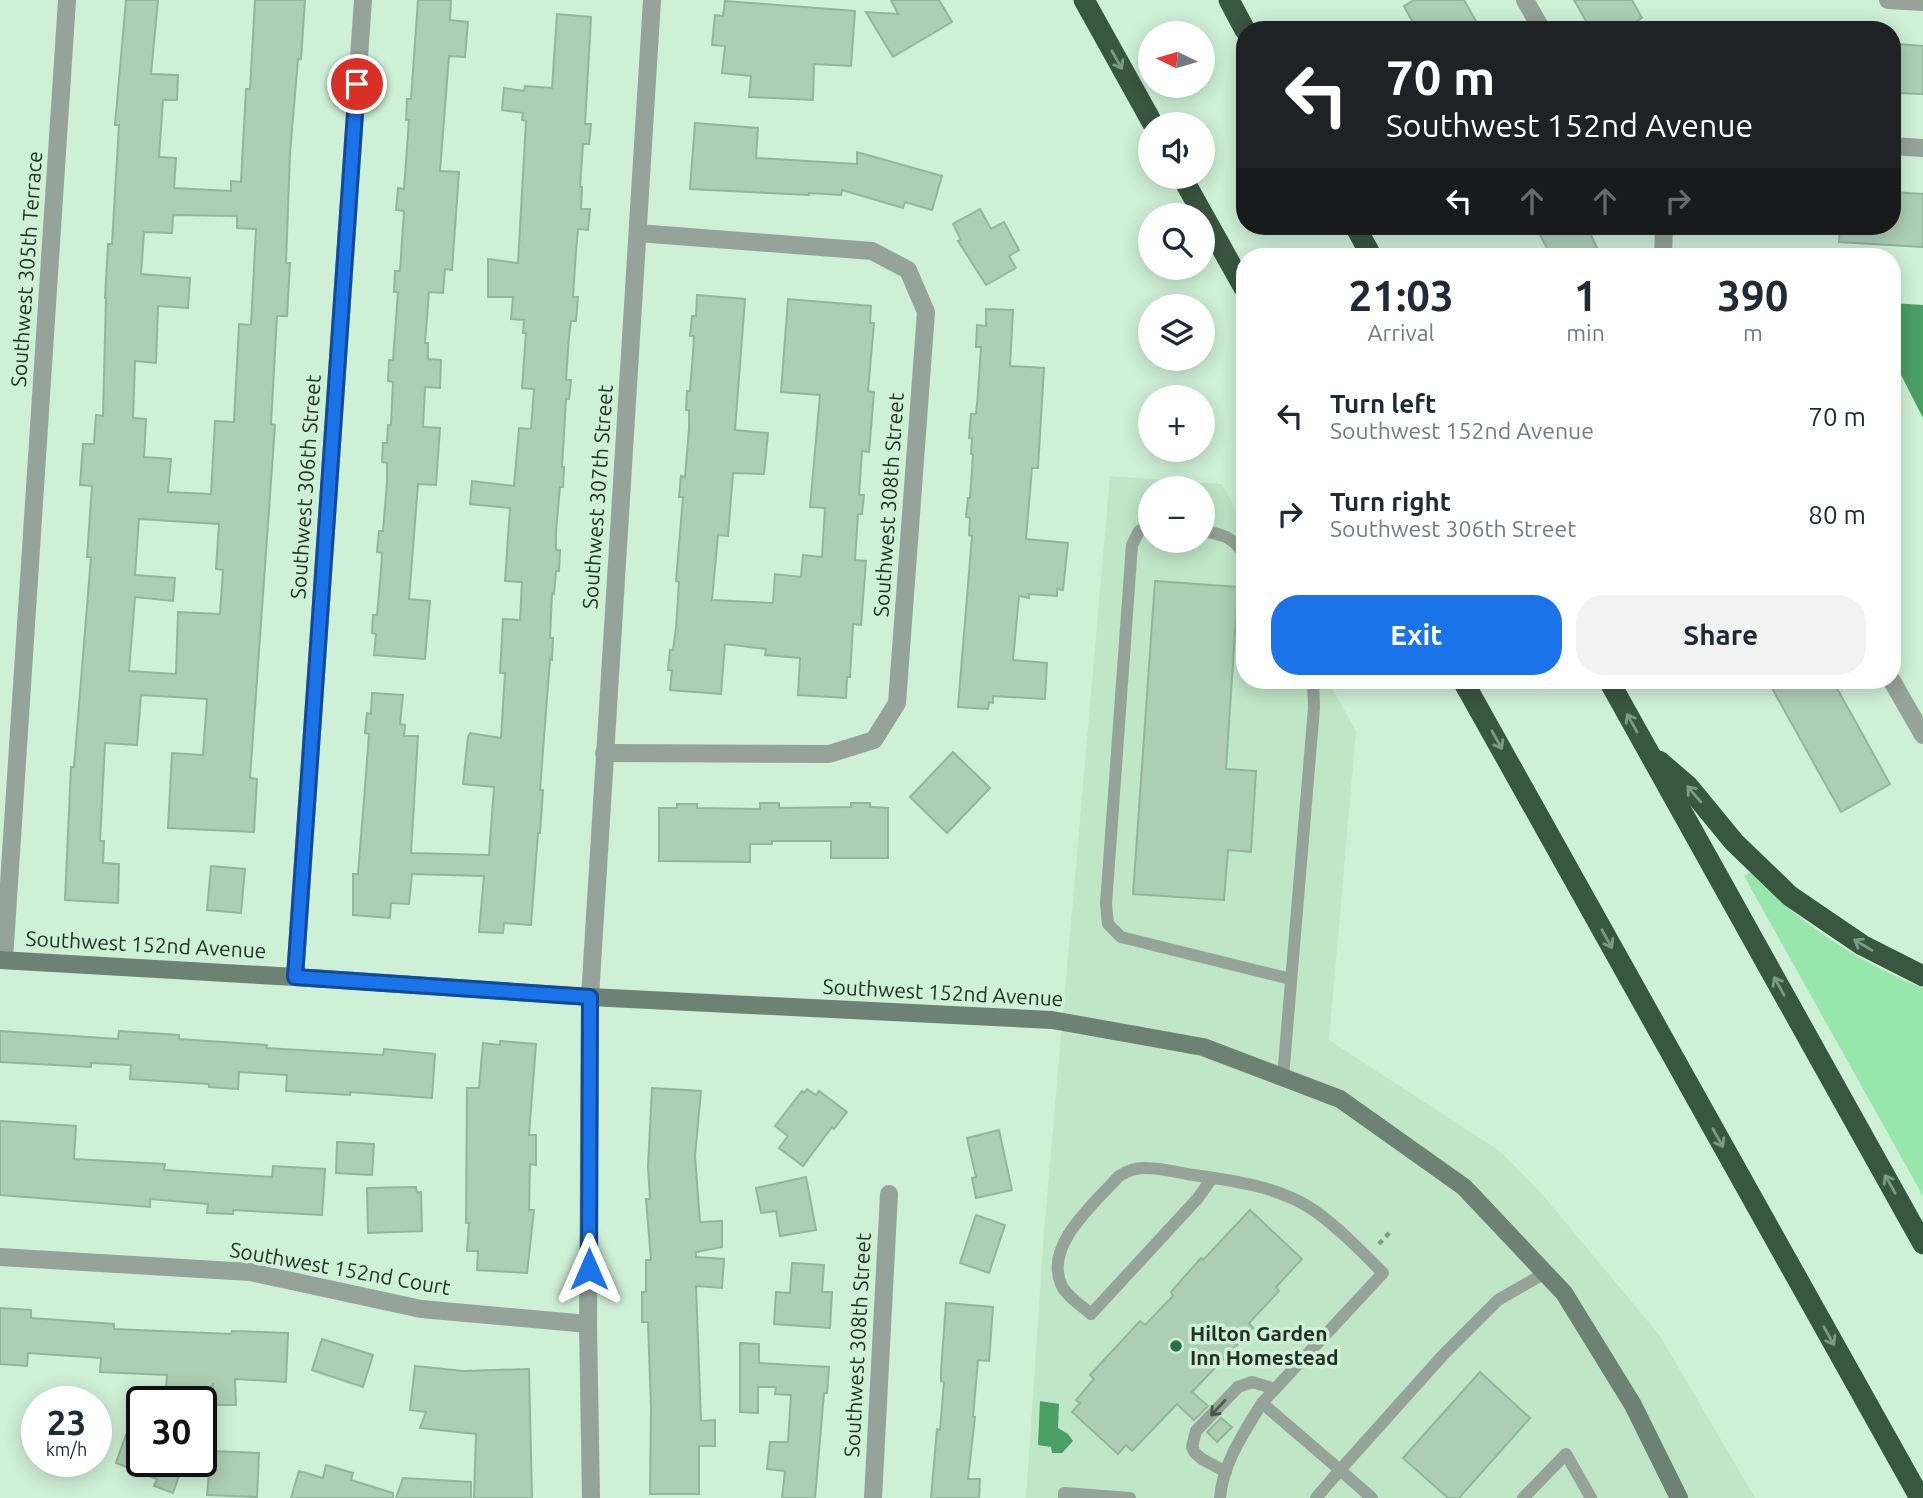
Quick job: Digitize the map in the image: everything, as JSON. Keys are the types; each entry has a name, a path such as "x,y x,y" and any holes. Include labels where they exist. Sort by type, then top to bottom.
{"highway":[{"path":"1084,0 1146,112"},
{"path":"1229,0 1240,21"},
{"path":"1189,189 1236,274"},
{"path":"1467,689 1920,1498"},
{"path":"1613,689 1923,1244"},
{"path":"1648,752 1688,786 1734,842 1790,896 1862,945 1923,976"}],"street":[{"name":"Southwest 305th Terrace","path":"2,960 67,0"},
{"name":"Southwest 306th Street","path":"295,977 363,0"},
{"name":"Southwest 307th Street","path":"591,1498 588,1324 590,997 652,0"},
{"path":"1525,0 1537,21"},
{"path":"1888,0 1923,2"},
{"path":"1901,147 1923,148"},
{"name":"Southwest 308th Street","path":"604,753 829,754 874,740 897,703 926,312 908,270 872,251 638,233"},
{"path":"1897,689 1923,735"},
{"name":"Southwest 152nd Avenue","path":"2,960 590,997 1052,1020 1203,1047 1340,1099 1464,1187 1564,1293 1633,1405 1679,1498"},
{"name":"Southwest 308th Street","path":"873,1498 889,1194"},
{"name":"Southwest 152nd Court","path":"0,1257 250,1272 421,1309 588,1324"}],"lane":[{"path":"1138,533 1132,545 1106,904 1108,925 1121,937 1291,979"},
{"path":"1215,533 1226,534 1236,542"},
{"path":"1283,1077 1314,708 1313,689"},
{"path":"1212,1178 1198,1198 1091,1314 1067,1293 1057,1272 1057,1256 1063,1240 1119,1176 1129,1170 1144,1168 1212,1178 1267,1190 1303,1204 1328,1222 1383,1273 1262,1403 1233,1452 1220,1498"},
{"path":"1316,1498 1444,1354 1498,1300 1545,1273"},
{"path":"1226,1472 1195,1453 1192,1447 1196,1431 1238,1387 1252,1382 1275,1390"},
{"path":"1262,1403 1373,1498"},
{"path":"1523,1498 1566,1454 1591,1498"},
{"path":"1063,1498 1064,1493 1130,1498"}],"path":[{"path":"1377,1247 1390,1232"}],"shaded area":[{"path":"1901,304 1923,305 1923,418 1901,375"},
{"path":"1110,476 1138,478 1138,553 1215,553 1215,484 1222,484 1236,510 1236,689 1332,689 1356,731 1329,1040 1501,1152 1541,1193 1660,1336 1755,1498 1026,1498 1044,1232"},
{"path":"1751,872 1789,908 1831,939 1876,966 1923,988 1923,1196 1744,876"},
{"path":"1040,1401 1059,1404 1058,1428 1073,1441 1062,1453 1052,1453 1051,1447 1038,1445"}],"building":[{"path":"126,0 158,0 151,74 178,75 177,100 163,100 159,157 176,158 174,188 231,191 231,181 241,182 246,89 250,89 255,0 305,0 290,153 287,316 277,316 271,424 275,425 250,778 257,779 254,832 168,828 172,753 203,755 207,699 141,695 137,745 105,743 100,841 104,841 103,863 119,864 118,903 65,900 71,767 74,767 91,557 87,557 92,486 80,485 83,444 94,444 96,415 103,416 105,298 108,244 112,244 119,125 115,125","holes":["173,215 237,216 237,228 256,229 251,325 239,324 234,422 215,421 211,494 168,492 171,459 144,457 146,419 133,418 135,361 156,363 158,306 188,308 190,278 141,274 144,232 172,233","139,519 219,524 216,569 223,570 220,614 178,612 176,674 129,671 135,597 173,601 175,578 135,575"]},
{"path":"418,0 451,0 450,20 468,22 465,57 449,56 440,171 459,172 452,270 445,269 443,293 429,292 425,343 428,343 428,359 441,360 440,388 425,387 423,427 440,428 436,485 418,484 409,599 430,601 425,659 374,655 376,634 372,633 373,615 377,615 382,553 377,552 379,531 383,531 387,482 387,463 382,462 383,443 387,443 388,425 391,425 393,382 388,381 389,360 393,360 398,292 394,292 395,271 400,271 404,211 396,210 398,188 404,189 409,120 406,120 407,99 411,99"},
{"path":"891,0 939,0 952,22 893,57 866,12 898,14"},
{"path":"1414,0 1464,0 1476,21 1412,21 1404,6"},
{"path":"1574,0 1632,0 1642,18 1637,21 1586,21"},
{"path":"725,1 855,11 851,66 814,64 813,100 749,97 751,76 722,73 725,46 712,45 715,15 723,16"},
{"path":"557,14 591,17 585,124 591,124 589,144 583,144 580,187 581,209 590,209 588,230 578,229 576,251 573,297 578,297 576,321 571,321 569,336 566,380 571,380 569,399 566,399 563,487 560,487 556,531 556,550 560,550 559,571 556,571 554,594 552,593 552,660 550,659 540,790 543,790 540,833 531,925 504,923 503,933 479,932 484,876 412,874 409,904 391,903 390,918 353,915 353,874 358,874 369,734 365,733 367,713 371,714 372,693 403,695 400,724 405,725 404,736 418,736 411,853 489,855 494,787 463,784 468,737 470,733 501,738 505,673 500,673 503,619 520,620 522,582 505,581 510,508 470,504 472,481 514,486 519,428 531,429 534,389 522,388 526,333 523,333 524,320 511,319 513,297 488,297 488,259 518,263 526,121 522,120 523,113 502,110 504,88 524,91 525,86 552,88"},
{"path":"1901,44 1923,46 1923,94 1901,93"},
{"path":"695,123 758,128 756,158 857,164 857,152 942,176 932,210 905,202 903,208 842,190 841,195 809,195 690,189"},
{"path":"1901,193 1923,194 1923,247 1839,242 1839,235 1901,235"},
{"path":"980,209 991,229 1004,222 1019,250 1009,256 1016,268 986,285 958,241 961,240 953,224"},
{"path":"1540,235 1591,235 1597,248 1547,248"},
{"path":"697,295 745,299 735,430 768,433 764,474 733,473 728,536 718,535 712,600 773,603 775,574 801,577 803,555 822,557 825,508 810,507 820,395 781,392 788,299 871,306 870,323 874,323 868,391 874,392 869,452 862,451 859,495 864,495 862,514 858,514 855,560 866,561 861,625 853,624 846,698 798,695 800,658 765,655 766,649 725,644 721,694 670,690 672,670 668,670 676,628 679,582 676,581 683,497 679,497 681,476 685,477 689,429 687,391 690,391 694,336 690,336 692,316 696,316"},
{"path":"986,309 1013,310 1010,366 1044,368 1038,468 1032,468 1026,539 1068,543 1063,590 1057,589 1057,596 1019,596 1013,660 1047,663 1045,699 993,696 993,703 989,702 988,709 958,707 972,536 969,535 970,518 966,517 973,455 972,438 969,438 971,414 976,414 978,393 981,347 976,347 977,325 986,326"},
{"path":"1155,581 1236,587 1226,769 1256,771 1251,852 1228,850 1224,900 1133,894"},
{"path":"1772,689 1837,689 1890,784 1841,812"},
{"path":"953,752 990,788 947,833 910,797"},
{"path":"760,803 779,803 779,808 851,807 851,803 870,803 870,807 888,808 888,858 831,858 831,841 772,841 772,844 750,844 750,862 659,861 659,808 697,804 697,808 760,809"},
{"path":"211,866 245,869 241,913 207,910"},
{"path":"0,1031 118,1039 119,1031 179,1035 179,1039 267,1045 266,1048 383,1055 384,1049 435,1054 432,1098 286,1091 287,1075 239,1072 238,1089 209,1087 209,1084 130,1079 131,1065 91,1063 91,1067 0,1062"},
{"path":"500,1041 536,1044 529,1135 536,1135 536,1165 530,1164 529,1210 534,1210 527,1273 477,1270 478,1251 467,1251 467,1088 479,1088 483,1043 500,1045"},
{"path":"652,1088 701,1091 695,1156 700,1222 722,1221 722,1247 696,1252 696,1257 724,1259 722,1288 696,1286 701,1421 715,1420 715,1446 699,1446 699,1494 650,1494 648,1322 642,1322 642,1292 646,1292 646,1260 651,1260 646,1199 650,1199 648,1167"},
{"path":"807,1089 816,1095 819,1091 847,1112 834,1129 832,1127 803,1166 779,1148 788,1136 775,1126 802,1091 804,1093"},
{"path":"0,1121 76,1126 74,1159 165,1164 164,1170 272,1177 273,1166 325,1169 322,1215 233,1210 233,1214 207,1213 208,1204 150,1199 150,1207 0,1195"},
{"path":"999,1130 1012,1190 976,1198 972,1178 976,1177 967,1138"},
{"path":"337,1142 374,1144 372,1175 336,1173"},
{"path":"806,1177 816,1230 780,1236 776,1211 761,1213 756,1188"},
{"path":"416,1187 417,1193 421,1192 422,1231 368,1233 367,1188"},
{"name":"Hilton Garden Inn Homestead","path":"1250,1210 1302,1259 1276,1287 1279,1291 1249,1323 1253,1328 1192,1392 1208,1406 1194,1420 1177,1404 1132,1451 1126,1445 1118,1454 1072,1412 1080,1403 1076,1400 1094,1379 1090,1375 1140,1321 1145,1325 1173,1296 1171,1292 1201,1258 1203,1260"},
{"path":"976,1215 1005,1225 989,1273 960,1263"},
{"path":"792,1263 824,1265 822,1292 832,1292 830,1328 774,1324 776,1292 790,1293"},
{"path":"946,1303 993,1307 989,1361 978,1360 968,1479 980,1479 979,1498 931,1498 944,1382 941,1381 941,1371"},
{"path":"0,1308 31,1310 31,1318 114,1324 114,1329 231,1334 232,1331 288,1333 286,1382 235,1379 236,1405 217,1405 217,1386 213,1386 213,1383 212,1386 166,1386 167,1375 100,1372 101,1358 28,1353 27,1366 0,1364"},
{"path":"322,1339 373,1355 363,1387 312,1370"},
{"path":"740,1343 759,1344 759,1363 829,1367 827,1393 824,1393 815,1498 782,1498 785,1471 767,1469 770,1442 788,1442 791,1395 775,1394 776,1387 758,1387 758,1413 740,1412"},
{"path":"415,1366 464,1371 529,1369 532,1498 474,1498 476,1434 420,1428 426,1412 410,1410"},
{"path":"1480,1372 1530,1418 1459,1498 1448,1498 1403,1458"},
{"path":"1221,1418 1232,1427 1217,1442 1207,1432"},
{"path":"126,1435 126,1467 116,1463"},
{"path":"217,1451 259,1453 257,1497 207,1495 209,1477 217,1477"},
{"path":"326,1465 353,1473 351,1480 393,1493 393,1498 291,1498 299,1471 323,1478"},
{"path":"152,1477 178,1477 173,1493 154,1486 157,1479"},
{"path":"403,1478 471,1482 471,1498 396,1498"}],"place":[{"name":"Hilton Garden Inn Homestead","path":"1176,1346"}],"route":[{"path":"357,84 295,977 590,997 589,1269"}]}
